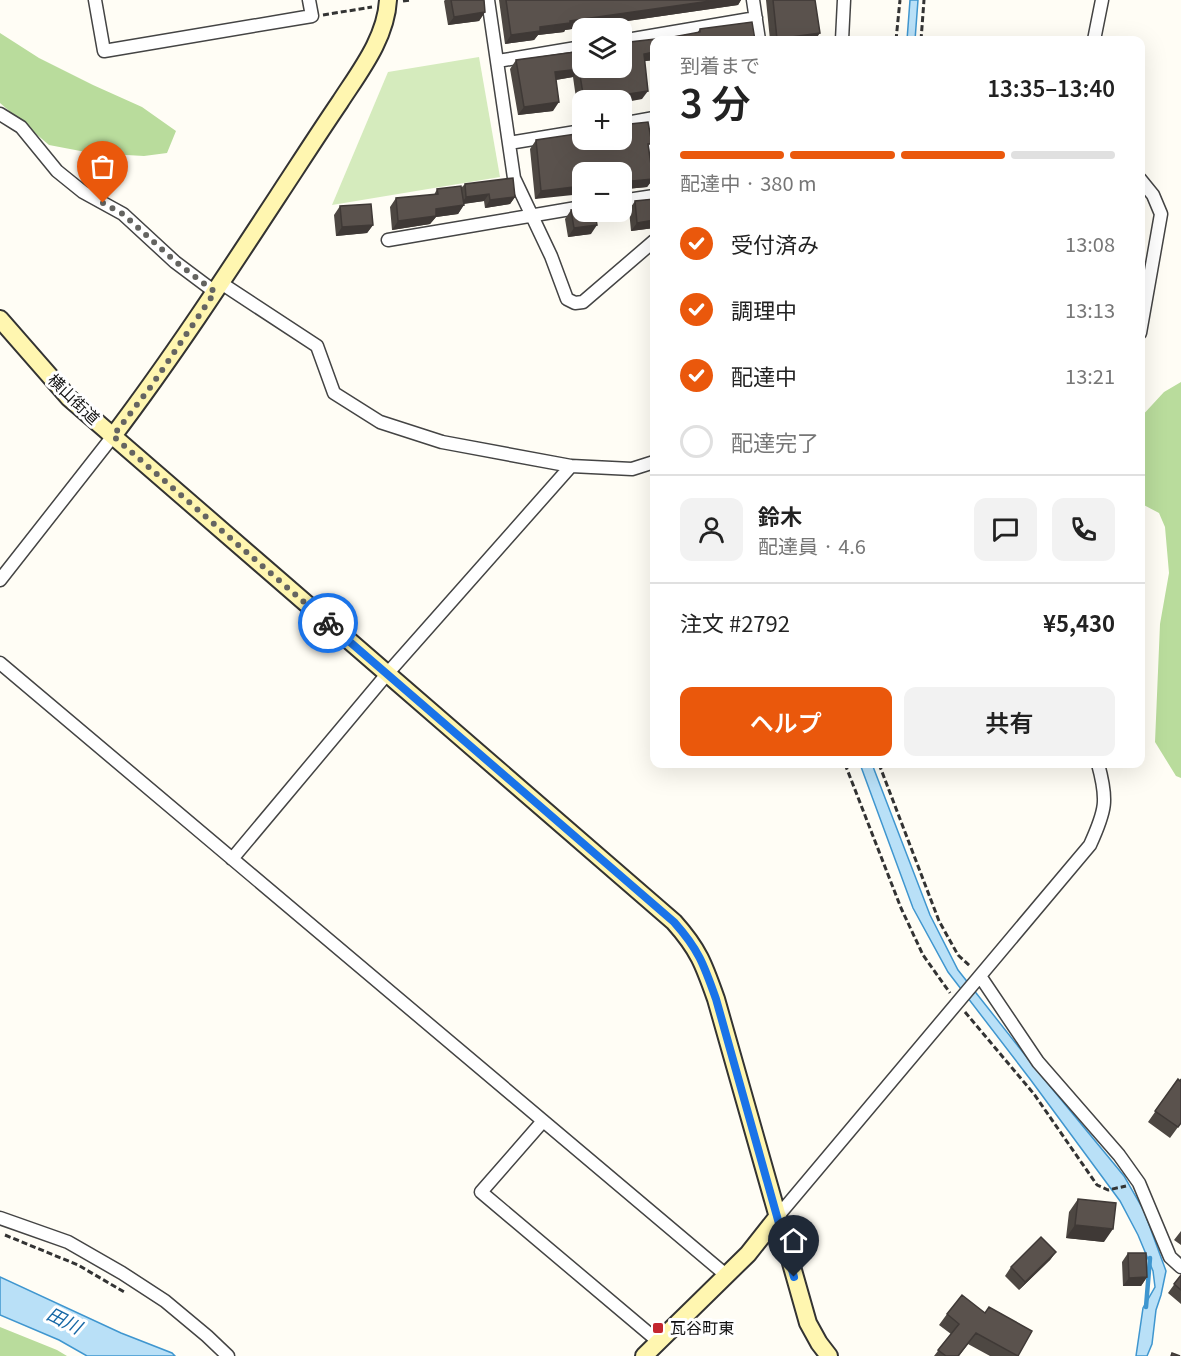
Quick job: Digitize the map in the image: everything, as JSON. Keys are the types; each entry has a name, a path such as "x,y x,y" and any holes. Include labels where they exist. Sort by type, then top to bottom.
{"street":[{"path":"95,0 104,51 312,16 309,0"},
{"path":"488,0 514,178 551,256 567,299 575,303 583,302 650,245"},
{"path":"753,0 758,36"},
{"path":"842,36 844,0"},
{"path":"1095,36 1102,0"},
{"path":"0,580 152,385 218,287 369,56 384,24 388,2"},
{"path":"650,36 756,18"},
{"path":"632,39 650,36"},
{"path":"498,61 572,49"},
{"path":"0,114 21,127 57,171 83,192 123,214 176,262 316,346 334,393 380,422 442,442 571,466 632,469 650,463"},
{"path":"632,122 650,118"},
{"path":"509,143 572,132"},
{"path":"1145,185 1153,195 1161,214 1145,305"},
{"path":"632,199 650,197"},
{"path":"388,240 572,209"},
{"name":"横山街道","path":"0,319 69,398 674,922 690,940 702,959 716,999 808,1323 829,1356"},
{"path":"232,859 387,674 571,466"},
{"path":"0,663 726,1275"},
{"path":"644,1356 763,1236 1090,845 1103,817 1105,788 1099,768"},
{"path":"980,976 1038,1062 1119,1155 1139,1183 1170,1257 1181,1267"},
{"path":"543,1121 481,1192 658,1342"},
{"path":"0,1218 68,1242 122,1273 165,1301 228,1356"}],"path":[{"path":"312,16 410,0"},
{"path":"896,36 900,0"},
{"path":"921,36 924,0"},
{"path":"881,768 939,921 958,955 980,976"},
{"path":"0,1234 78,1265 134,1298"}],"green space":[{"path":"0,33 39,58 142,107 176,131 167,153 144,156 91,153 49,145 0,103"},
{"path":"479,57 500,177 332,205 388,72"},
{"path":"1181,382 1181,778 1176,776 1155,742 1160,624 1169,573 1165,527 1159,513 1145,506 1145,413 1164,392"},
{"path":"0,1327 57,1350 67,1356 0,1356"}],"water":[{"path":"910,0 918,0 915,36 907,36"},
{"path":"861,768 874,768 930,915 958,970 1124,1176 1144,1211 1166,1271 1156,1310 1152,1344 1147,1356 1136,1356 1143,1308 1155,1287 1153,1271 1138,1235 1120,1201 948,972 913,908"},
{"name":"田川","path":"0,1277 175,1356 87,1356 59,1340 0,1315"}],"building":[{"path":"451,0 484,0 485,12 454,17"},
{"path":"506,0 717,0 591,18 572,18 570,23 540,27 540,31 511,35"},
{"path":"773,0 815,0 820,33 777,36"},
{"path":"752,22 754,36 678,36 700,32 700,29"},
{"path":"650,40 650,53 644,54 648,91 632,93 632,90 582,90 580,78 632,78 632,42"},
{"path":"572,52 572,70 555,72 559,102 524,107 516,60"},
{"path":"648,122 650,179 632,181 632,162 572,162 572,187 541,191 536,140 572,135 572,150 632,150 632,124"},
{"path":"513,178 515,197 490,200 489,194 466,197 465,184"},
{"path":"461,186 464,205 436,209 436,216 398,221 396,198 438,194 437,189"},
{"path":"650,199 650,221 637,223 635,201"},
{"path":"371,204 373,225 342,227 340,206"},
{"path":"573,222 597,222 597,225 574,228"},
{"path":"1178,1079 1180,1081 1181,1079 1181,1123 1178,1127 1155,1111"},
{"path":"1078,1199 1116,1203 1113,1229 1075,1225"},
{"path":"1041,1237 1056,1252 1025,1282 1011,1267"},
{"path":"1128,1253 1146,1253 1147,1277 1129,1278"},
{"path":"1181,1275 1181,1290 1174,1284"},
{"path":"962,1295 985,1313 989,1307 1032,1331 1018,1356 976,1333 958,1356 946,1356 938,1350 959,1324 947,1314"}],"waterway":[{"path":"1146,1307 1150,1258"}],"way so far":[{"path":"103,203 123,214 176,262 215,292 152,385 113,436 328,623"}],"place":[{"name":"瓦谷町東","path":"658,1328"}],"route":[{"path":"328,623 674,922 690,940 702,959 716,999 794,1277"}]}
